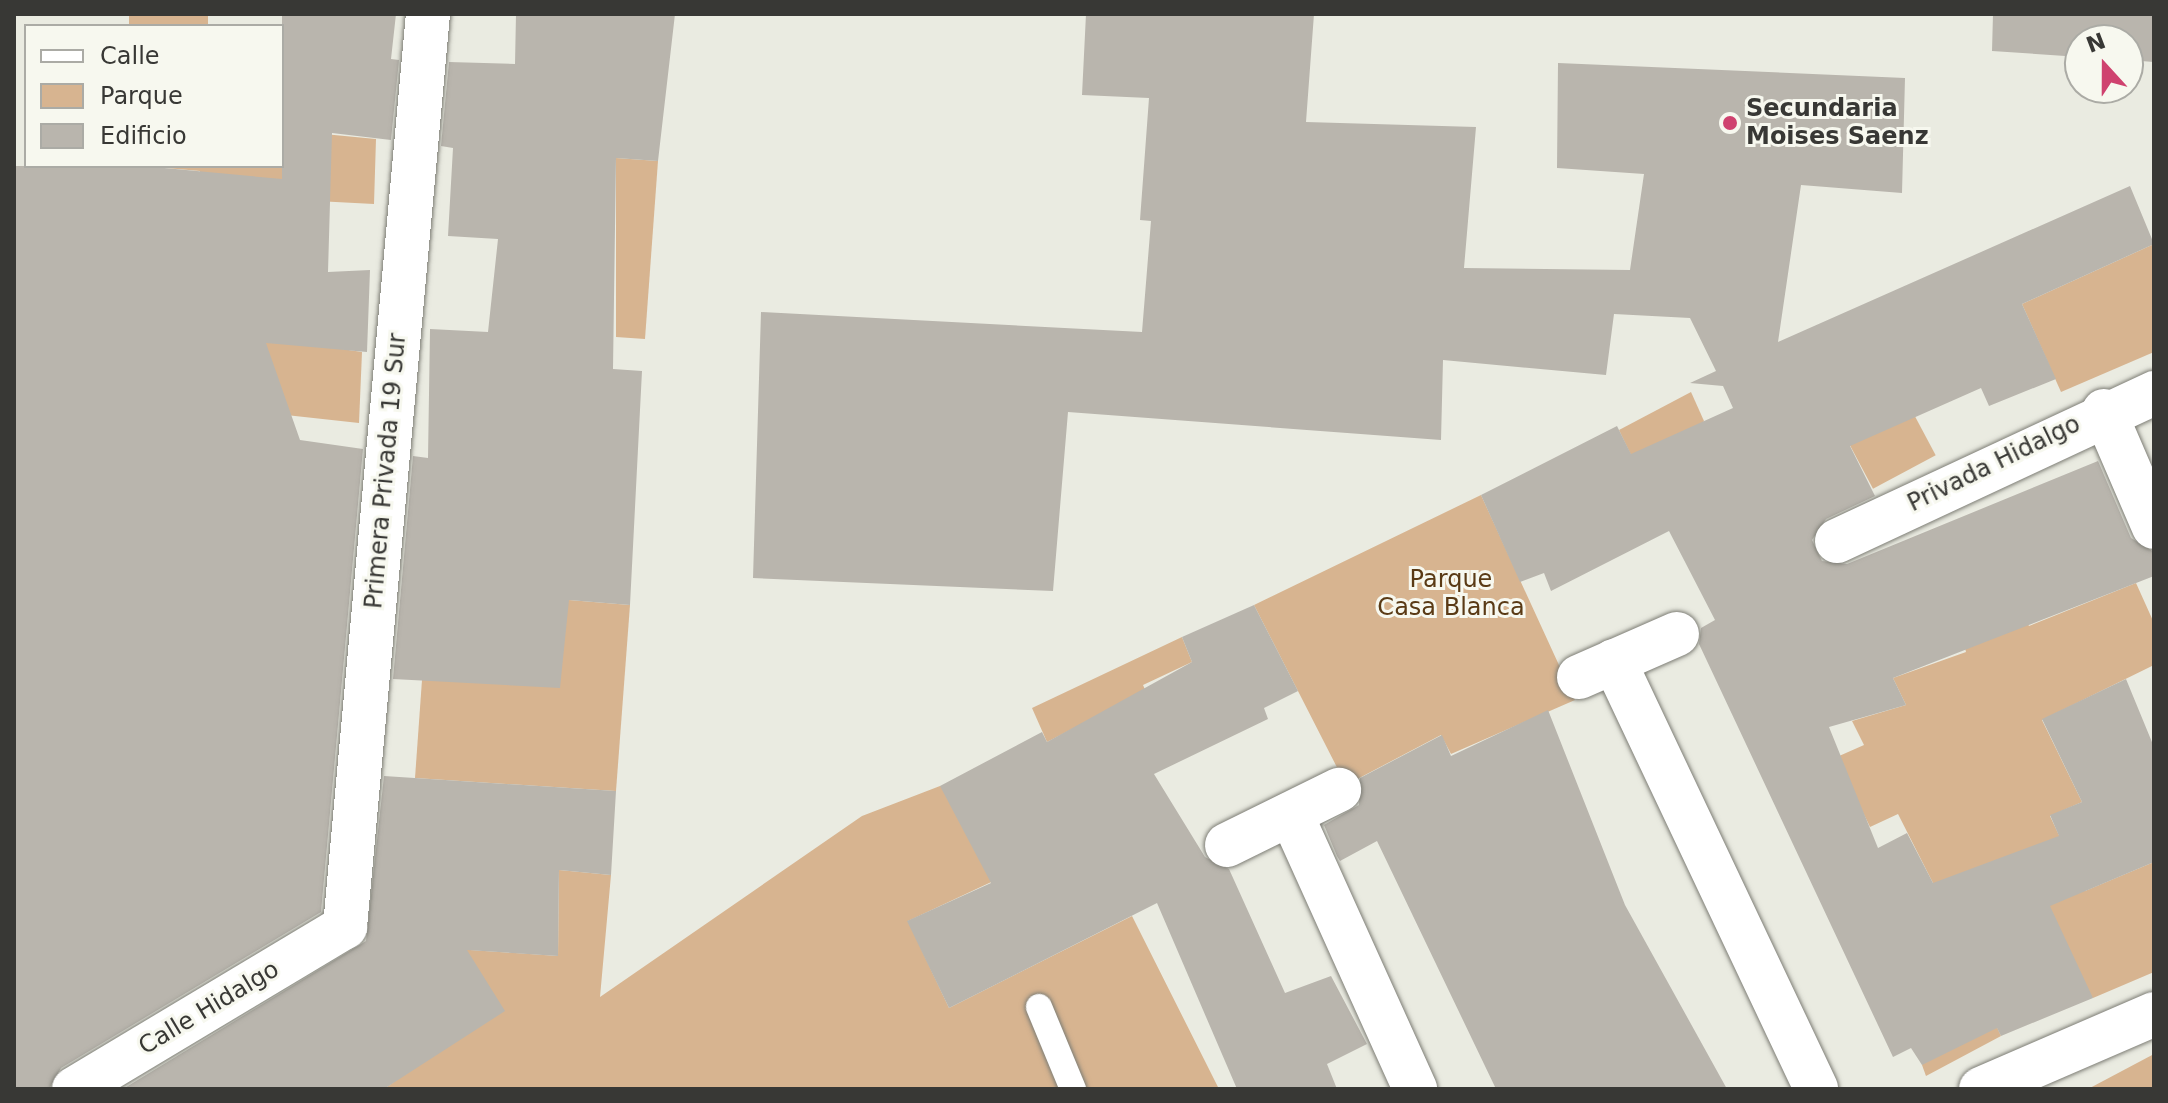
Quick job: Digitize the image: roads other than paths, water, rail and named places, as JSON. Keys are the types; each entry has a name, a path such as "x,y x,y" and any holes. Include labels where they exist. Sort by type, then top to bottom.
{"street":[{"name":"Primera Privada 19 Sur","path":"345,927 428,14"},
{"name":"Privada Hidalgo","path":"1837,541 2104,411 2154,393"},
{"path":"2104,411 2154,527"},
{"path":"1677,634 1596,669 1816,1089"},
{"path":"1227,845 1339,790"},
{"path":"1291,814 1415,1089"},
{"name":"Calle Hidalgo","path":"74,1089 345,927"},
{"path":"1981,1089 2154,1014"}],"lane":[{"path":"1039,1007 1073,1089"}],"place":[{"name":"Secundaria Moises Saenz","path":"1730,123"}],"park label":[{"name":"Parque Casa Blanca","path":"1451,594"}]}
